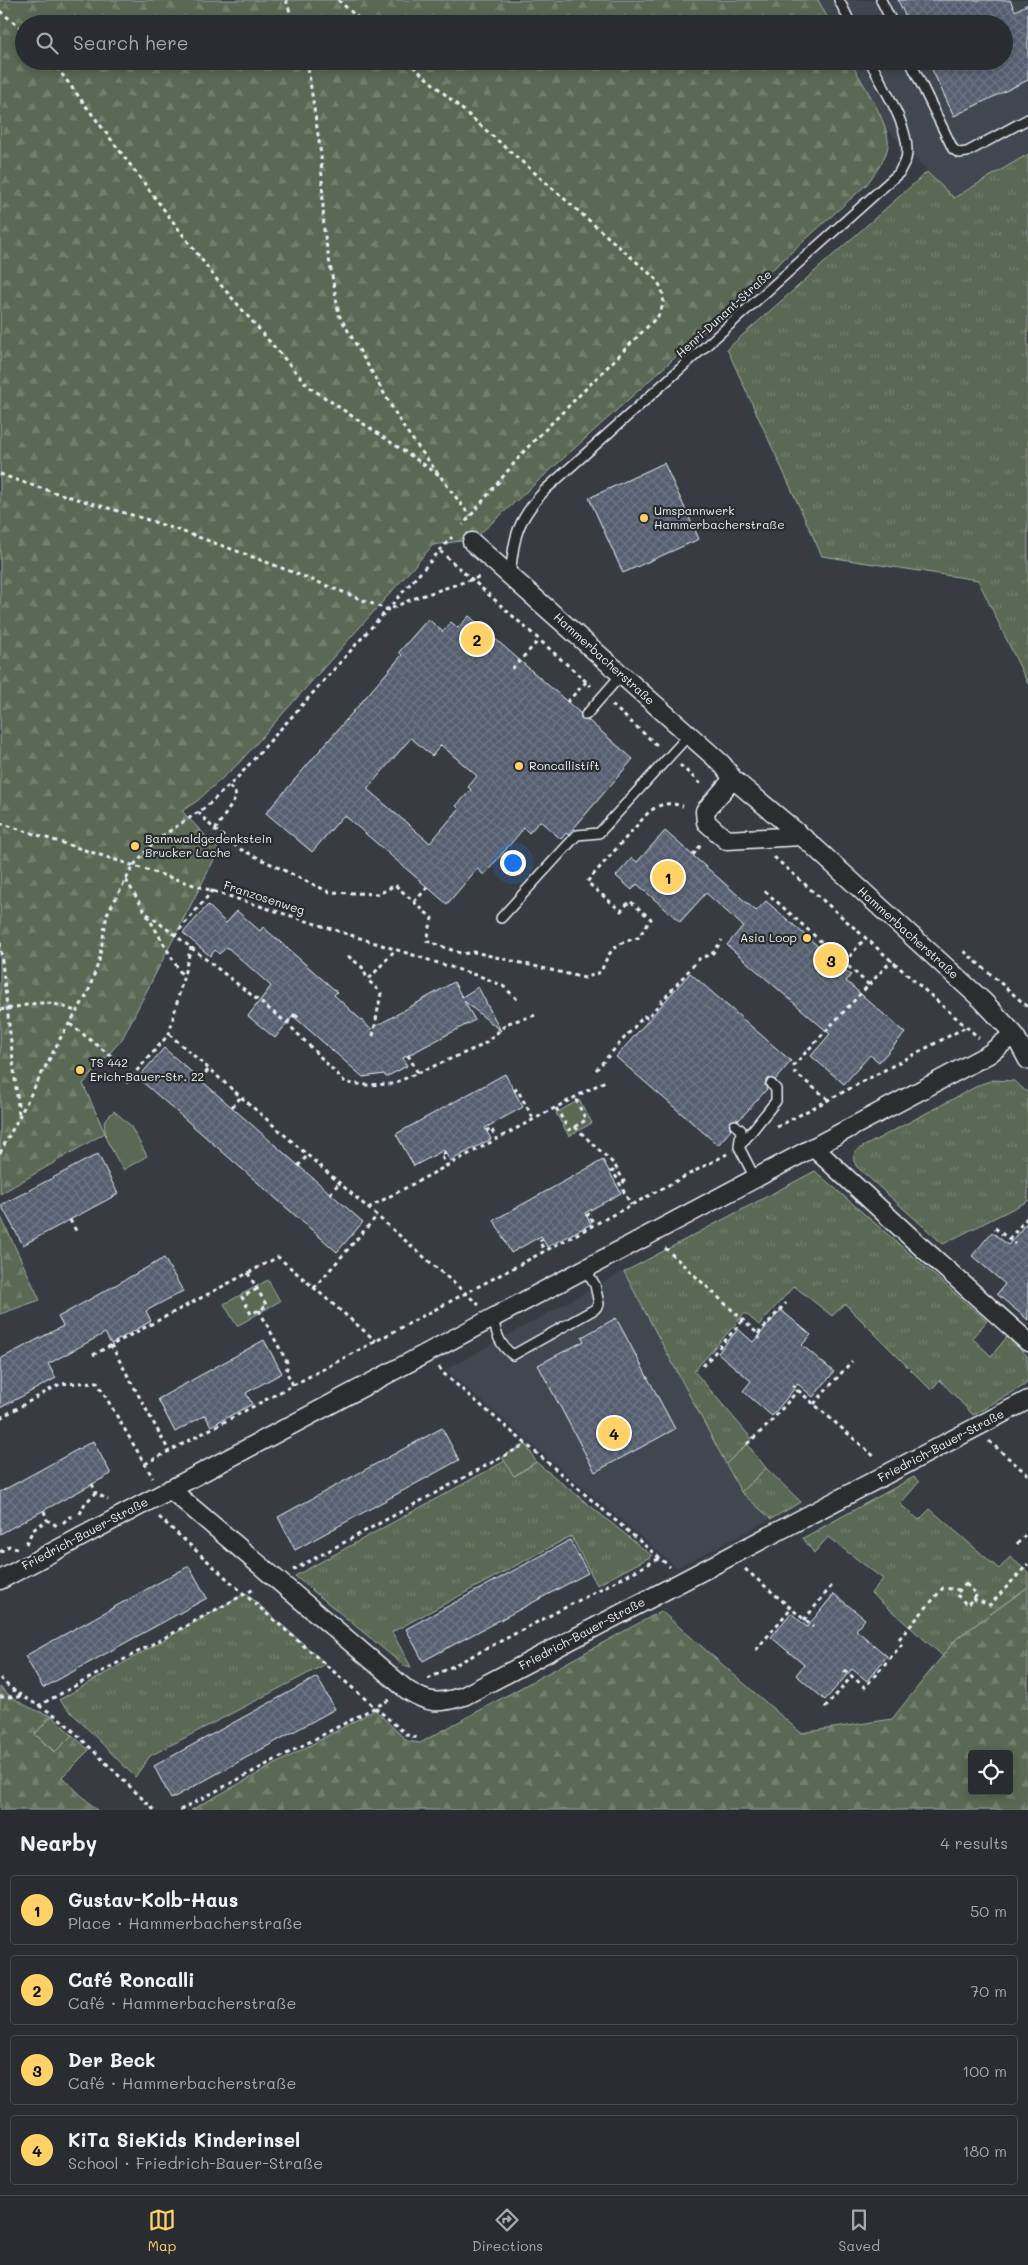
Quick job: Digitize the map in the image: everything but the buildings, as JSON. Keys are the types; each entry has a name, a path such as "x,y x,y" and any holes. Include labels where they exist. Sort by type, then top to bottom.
{"street":[{"name":"Hammerbacherstraße","path":"472,542 622,674 722,764 733,779 801,836 1021,1035 1028,1060"},
{"path":"733,779 705,810 706,822 726,840 801,836"},
{"name":"Friedrich-Bauer-Straße","path":"0,1580 1021,1035"},
{"path":"814,1147 918,1244 1028,1342"},
{"name":"Friedrich-Bauer-Straße","path":"166,1491 276,1579 406,1690 422,1699 442,1703 464,1696 1028,1400"}],"lane":[{"path":"839,0 846,15"},
{"path":"882,0 889,15"},
{"name":"Henri-Dunant-Straße","path":"510,575 518,527 527,510 545,490 899,173 906,159 907,142 903,128 874,70"},
{"path":"914,70 953,149 959,152 967,152 1028,119"},
{"path":"586,715 622,674"},
{"path":"500,918 577,835 599,834 689,735"},
{"path":"739,1147 776,1101 776,1089 771,1084"},
{"path":"735,1125 741,1130 739,1147 755,1178"},
{"path":"492,1316 497,1337 505,1350 513,1355 594,1309 599,1304 598,1294 585,1268"}],"path":[{"path":"286,0 291,15"},
{"path":"338,0 355,15"},
{"path":"0,11 15,24"},
{"path":"59,70 220,284 308,386 439,475"},
{"path":"308,70 320,155 324,231 339,315 404,428 470,516"},
{"path":"0,1154 19,1116 87,995 99,961 107,914 134,865 156,840 198,812 229,786 440,551 525,450 658,316 665,300 656,280 417,70"},
{"path":"0,474 39,489 144,519 263,560 388,610 412,599 471,579 485,575 510,575"},
{"path":"440,551 716,798"},
{"path":"512,669 539,640"},
{"path":"567,702 586,682"},
{"path":"215,830 236,798 229,786"},
{"path":"198,812 215,830 251,855 329,892 378,894 395,885 432,918 427,941 463,954 474,952 585,978 601,972 606,957 613,949 622,941 638,938 650,919 630,901 621,912 587,882 656,806 665,803 684,806"},
{"name":"Franzosenweg","path":"0,823 485,978 503,986 518,1000"},
{"path":"754,838 993,1050"},
{"path":"693,855 704,842"},
{"path":"126,880 183,978"},
{"path":"414,902 428,887"},
{"path":"175,935 213,890"},
{"path":"765,891 869,985"},
{"path":"146,914 287,1023 346,1083 367,1086 392,1084 483,1044 508,1023 536,1015"},
{"path":"844,963 866,937"},
{"path":"596,1070 644,1016 647,1018 699,959 712,953 722,940"},
{"path":"0,943 19,1116"},
{"path":"126,1083 168,1034 191,948"},
{"path":"368,980 396,949"},
{"path":"964,951 1028,1007"},
{"path":"348,956 362,967 368,980 381,993 373,1036"},
{"path":"828,1099 795,1073 794,1065 892,960"},
{"path":"0,1010 35,1002 58,1003 77,1012"},
{"path":"287,1023 296,1013 299,1018"},
{"path":"70,1024 111,1056"},
{"path":"772,1130 966,1027"},
{"path":"168,1034 492,1316"},
{"path":"408,1056 418,1073"},
{"path":"200,1079 209,1069"},
{"path":"368,1208 607,1080"},
{"path":"514,1091 517,1089 534,1120"},
{"path":"232,1107 241,1097"},
{"path":"556,1108 569,1130 575,1127 586,1120 574,1098"},
{"path":"575,1127 614,1164 624,1181 621,1187"},
{"path":"486,1131 491,1128 497,1140"},
{"path":"145,1464 739,1147"},
{"path":"446,1152 441,1155 447,1166"},
{"path":"298,1166 308,1155"},
{"path":"610,1172 612,1171 631,1205"},
{"path":"330,1194 339,1183"},
{"path":"586,1216 589,1214 594,1225"},
{"path":"314,1288 377,1216"},
{"path":"1010,1239 1028,1217"},
{"path":"70,1220 78,1234"},
{"path":"995,1228 1015,1244"},
{"path":"649,1234 758,1334 760,1342"},
{"path":"543,1239 539,1241 545,1251"},
{"path":"93,1355 278,1257 376,1341"},
{"path":"248,1273 257,1289 266,1306 251,1314 242,1297 257,1289"},
{"path":"758,1334 786,1303"},
{"path":"260,1310 288,1364 286,1371 293,1385"},
{"path":"703,1366 743,1320"},
{"path":"111,1346 169,1451"},
{"path":"429,1352 443,1374 685,1580"},
{"path":"814,1404 852,1361"},
{"path":"0,1418 60,1384 97,1382 145,1464 166,1491"},
{"path":"792,1385 892,1472"},
{"path":"747,1444 768,1425 798,1390"},
{"path":"974,1429 1028,1475"},
{"path":"38,1706 526,1444"},
{"path":"92,1484 96,1493 128,1512"},
{"path":"44,1510 47,1520 59,1527 69,1517 73,1518 81,1513 85,1503 96,1493"},
{"path":"144,1503 244,1594 407,1735 418,1738"},
{"path":"0,1552 10,1546 21,1549 33,1530 47,1520"},
{"path":"1017,1544 1028,1532"},
{"path":"729,1557 813,1626"},
{"path":"180,1810 660,1558"},
{"path":"973,1600 990,1605 1028,1564"},
{"path":"804,1620 834,1583"},
{"path":"966,1584 978,1595 973,1600 968,1605 956,1594 966,1584"},
{"path":"899,1639 944,1588 960,1590"},
{"path":"756,1650 791,1608"},
{"path":"844,1670 865,1687 903,1643"},
{"path":"825,1708 852,1676"},
{"path":"0,1678 21,1697 51,1712 64,1722 154,1810"},
{"path":"0,1697 21,1697"}],"shaded area":[{"path":"818,0 1028,0 1028,154 954,199 886,128 855,70 1013,70 1013,15 826,15"},
{"path":"624,1271 741,1492 771,1519 677,1568 445,1370"}],"green space":[{"path":"0,0 818,0 826,15 15,15 15,70 855,70 880,115 888,137 888,146 883,161 867,184 474,539 433,545 238,764 197,801 182,811 219,850 122,1039 83,1084 105,1133 0,1194"},
{"path":"1028,154 1028,684 978,580 822,556 727,349 927,172 954,198"},
{"path":"993,1080 1014,1081 1028,1093 1028,1201 943,1244 857,1167 854,1161 854,1154 857,1150 981,1084"},
{"path":"579,1100 592,1123 569,1136 556,1113"},
{"path":"114,1111 130,1125 147,1156 123,1170 106,1139 104,1121"},
{"path":"815,1171 987,1321 972,1338 991,1356 1007,1337 1027,1356 1028,1380 1025,1385 973,1415 940,1380 931,1390 845,1304 832,1316 794,1286 759,1325 745,1313 694,1371 752,1439 726,1464 624,1272"},
{"path":"0,1215 40,1300 0,1314"},
{"path":"268,1280 280,1301 237,1326 224,1304"},
{"path":"526,1444 536,1462 514,1476 502,1457"},
{"path":"747,1444 766,1468 741,1492 726,1464"},
{"path":"505,1461 515,1476 536,1462 652,1556 597,1585 571,1536 392,1632 411,1667 403,1665 295,1576"},
{"path":"766,1468 801,1502 771,1519 741,1492"},
{"path":"914,1477 919,1482 900,1504 919,1520 930,1509 999,1569 1010,1557 1028,1572 1028,1587 956,1639 943,1656 871,1593 883,1579 828,1537 814,1553 803,1538"},
{"path":"1028,1587 1028,1810 191,1810 375,1710 407,1741 420,1743 661,1611 801,1733 892,1719 956,1639"},
{"path":"246,1593 326,1664 150,1756 135,1777 59,1700"},
{"path":"0,1687 24,1705 52,1716 35,1734 54,1752 72,1735 89,1750 62,1777 97,1810 0,1810"},
{"path":"52,1716 72,1735 55,1752 35,1734"}],"place":[{"name":"Umspannwerk Hammerbacherstraße","path":"644,518"},
{"name":"Café Roncalli","path":"477,639"},
{"name":"Roncallistift","path":"519,766"},
{"name":"Bannwaldgedenkstein Brucker Lache","path":"135,846"},
{"name":"Gustav-Kolb-Haus","path":"668,877"},
{"name":"Asia Loop","path":"807,938"},
{"name":"Der Beck","path":"831,960"},
{"name":"TS 442 Erich-Bauer-Str. 22","path":"80,1070"},
{"name":"KiTa SieKids Kinderinsel","path":"614,1433"}]}
